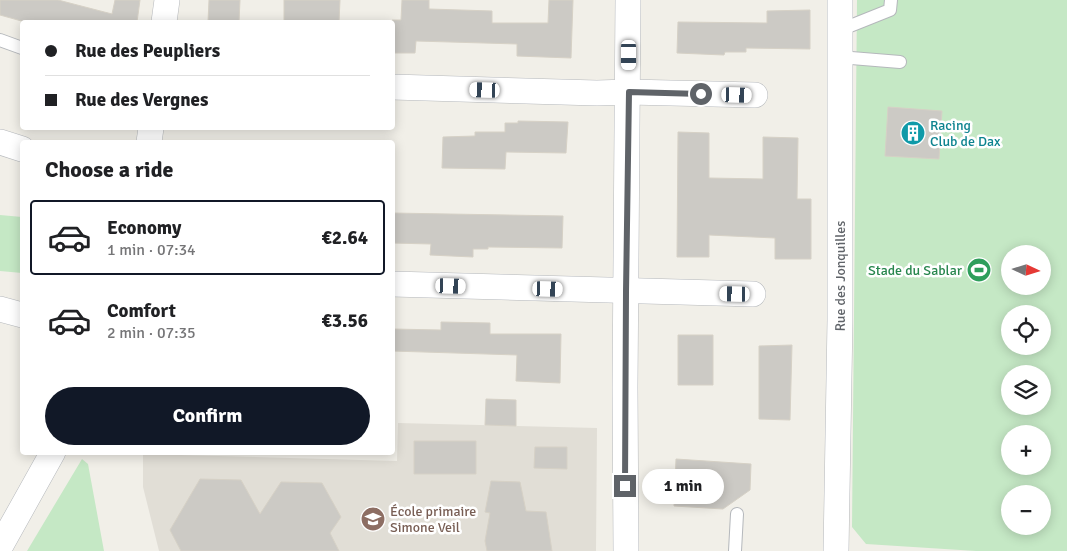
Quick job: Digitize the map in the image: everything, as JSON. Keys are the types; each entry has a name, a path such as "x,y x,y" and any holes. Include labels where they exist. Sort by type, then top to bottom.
{"street":[{"path":"164,20 167,0"},
{"path":"626,551 628,0"},
{"name":"Rue des Jonquilles","path":"836,551 840,320 840,0"},
{"path":"395,87 755,95"},
{"path":"0,142 20,148"},
{"path":"395,284 626,292 753,294"},
{"path":"0,309 20,314"},
{"path":"0,547 51,455"}],"lane":[{"path":"840,30 890,10 891,0"},
{"path":"0,40 20,47"},
{"path":"840,57 900,62"},
{"path":"735,551 737,514"}],"shaded area":[{"name":"École primaire Simone Veil","path":"398,423 597,428 596,551 159,551 143,487 143,455 397,461"}],"green space":[{"name":"Stade du Sablar","path":"857,0 1067,0 1067,551 976,551 866,544 852,527"},
{"path":"0,215 20,217 20,273 0,271"},
{"path":"82,459 88,464 104,551 27,551"}],"building":[{"path":"0,0 58,0 112,14 115,0 140,0 137,20 20,21 0,15"},
{"path":"209,0 240,0 239,20 208,20"},
{"path":"284,0 340,0 339,20 284,20"},
{"path":"402,0 429,0 429,9 492,11 492,23 548,23 549,0 573,0 571,58 517,56 517,44 416,41 415,53 395,53 395,20 401,20"},
{"path":"810,10 810,49 746,48 746,52 725,52 724,55 677,53 678,22 767,23 767,11"},
{"name":"Racing Club de Dax","path":"888,107 942,111 939,159 885,156"},
{"path":"518,121 568,122 566,153 506,152 505,169 442,168 443,137 475,136 475,132 505,132 505,123 518,123"},
{"path":"678,132 709,133 709,178 763,179 763,137 798,138 797,199 811,199 811,259 775,259 775,238 709,235 709,257 677,257"},
{"path":"395,213 563,216 562,248 488,247 488,249 473,249 473,257 430,255 431,244 395,243"},
{"path":"441,322 490,323 490,334 561,334 560,383 516,381 517,355 395,351 395,329 441,330"},
{"path":"678,335 713,335 713,385 678,385"},
{"path":"792,345 790,420 759,419 759,346"},
{"path":"486,399 516,400 516,426 485,425"},
{"path":"414,441 476,441 476,474 414,474"},
{"path":"535,447 567,447 567,469 534,468"},
{"path":"676,459 751,464 750,490 723,509 674,506"},
{"path":"200,479 241,480 260,514 281,482 322,483 341,517 330,533 339,551 181,551 170,530"},
{"path":"491,481 520,482 526,511 546,512 552,551 487,551 485,541 490,513 485,512"}],"place":[{"name":"Racing Club de Dax","path":"913,133"},
{"name":"Stade du Sablar","path":"979,270"},
{"name":"École primaire Simone Veil","path":"373,519"}],"route":[{"path":"625,486 629,92 701,94"}]}
